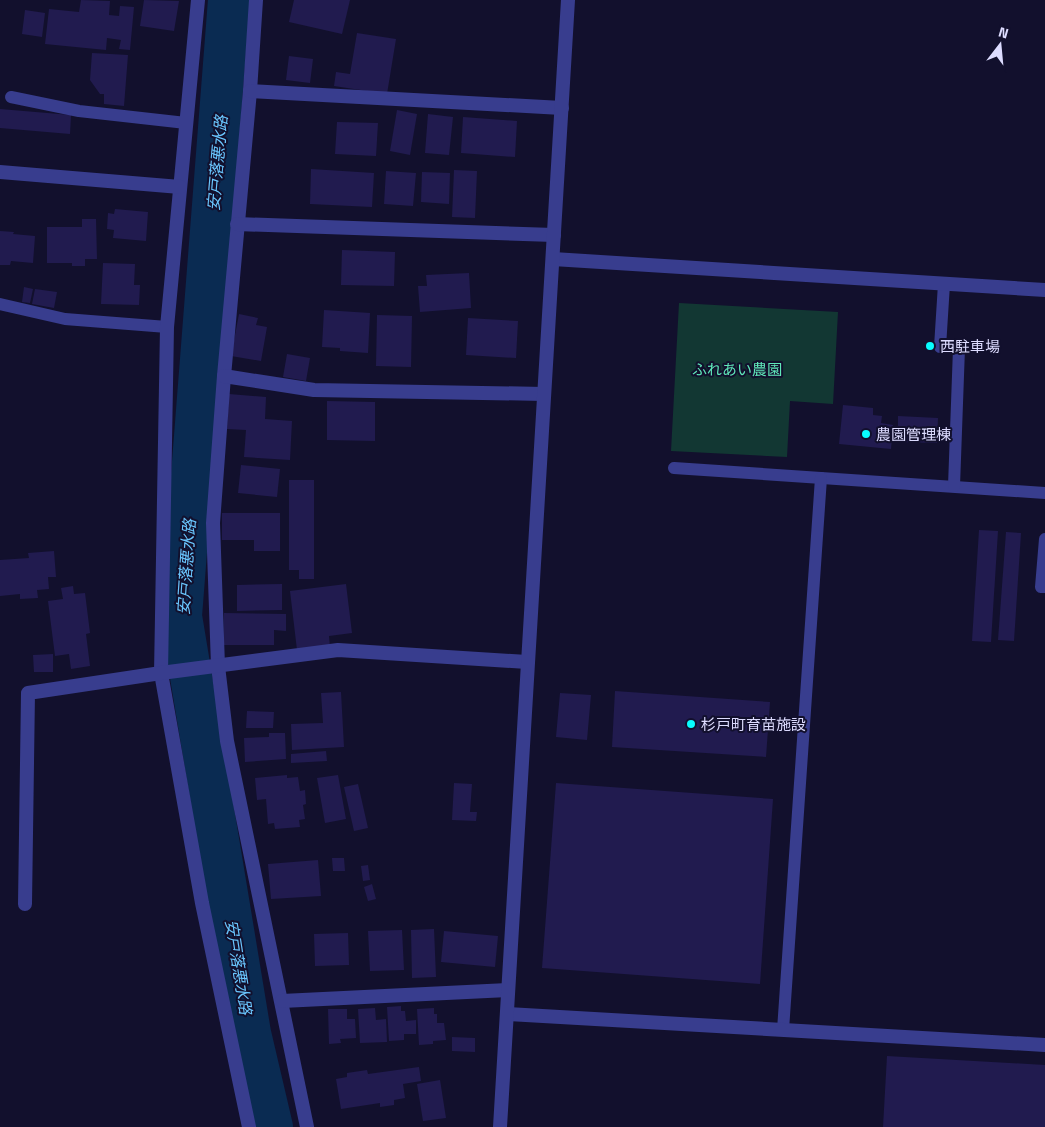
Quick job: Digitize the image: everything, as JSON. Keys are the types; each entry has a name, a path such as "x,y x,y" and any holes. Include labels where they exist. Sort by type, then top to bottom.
{"street":[{"path":"198,0 167,327 167,672 202,903 250,1127"},
{"path":"256,0 213,523 214,666 227,741 307,1127"},
{"path":"500,1127 568,0"},
{"path":"250,91 562,108"},
{"path":"0,172 180,187"},
{"path":"238,224 554,235"},
{"path":"553,258 1045,290"},
{"path":"224,376 314,390 544,394"},
{"path":"25,904 28,693 167,672 338,650 527,662"},
{"path":"282,1001 508,990"},
{"path":"507,1014 1045,1045"}],"lane":[{"path":"12,97 79,111 186,123"},
{"path":"940,347 944,284"},
{"path":"0,304 66,319 167,327"},
{"path":"954,486 959,348"},
{"path":"674,468 1045,492"},
{"path":"783,1030 821,478"},
{"path":"1045,539 1041,587 1045,587"}],"green space":[{"name":"ふれあい農園","path":"679,303 838,312 833,404 790,401 787,457 671,451"}],"building":[{"path":"81,0 110,1 109,15 119,16 120,6 134,7 130,50 119,49 121,40 107,38 106,50 45,44 49,9 79,12"},
{"path":"144,0 179,1 174,31 140,26"},
{"path":"294,0 350,0 342,34 289,22"},
{"path":"25,10 45,13 42,37 22,34"},
{"path":"357,33 396,39 387,94 334,86 336,72 350,74"},
{"path":"92,53 128,55 124,106 104,104 104,94 100,94 90,80"},
{"path":"289,56 313,59 310,83 286,80"},
{"path":"0,109 71,115 70,134 0,128"},
{"path":"397,110 417,114 410,155 390,151"},
{"path":"428,114 453,117 449,155 425,153"},
{"path":"463,117 517,121 515,157 461,153"},
{"path":"337,122 378,123 376,156 335,154"},
{"path":"311,169 374,173 372,207 310,204"},
{"path":"454,170 477,171 475,218 452,217"},
{"path":"386,171 416,173 413,206 384,204"},
{"path":"422,172 450,173 449,204 421,202"},
{"path":"115,209 148,212 146,241 113,238 114,230 107,229 108,213 114,214"},
{"path":"82,219 96,219 97,259 85,259 85,266 72,266 72,263 47,263 47,227 82,227"},
{"path":"0,231 35,236 33,263 11,261 10,265 0,265"},
{"path":"342,250 395,252 394,286 341,285"},
{"path":"103,263 135,264 134,285 140,285 139,305 101,304"},
{"path":"469,273 471,308 420,312 418,286 427,286 426,275"},
{"path":"24,287 33,289 30,303 22,302"},
{"path":"35,289 57,292 54,308 32,304"},
{"path":"324,310 370,313 368,353 340,351 340,348 322,347"},
{"path":"239,314 258,318 256,325 267,327 261,361 231,356"},
{"path":"377,315 412,316 411,367 376,366"},
{"path":"468,318 518,321 516,358 466,355"},
{"path":"287,354 310,358 306,381 283,377"},
{"path":"229,394 266,397 265,419 292,421 290,460 244,457 246,430 227,429"},
{"path":"327,401 375,402 375,441 327,440"},
{"name":"農園管理棟","path":"843,405 873,408 873,415 882,416 881,423 893,425 891,449 839,444"},
{"path":"898,416 938,418 937,443 898,442"},
{"path":"241,465 280,469 277,497 238,493"},
{"path":"289,480 314,480 314,579 299,579 299,570 289,570"},
{"path":"222,513 280,513 280,551 254,551 254,540 222,540"},
{"path":"979,530 998,531 991,642 972,641"},
{"path":"1006,532 1021,533 1014,641 998,640"},
{"path":"54,551 56,577 48,577 49,589 37,590 38,598 20,599 20,594 0,596 0,560 29,558 28,553"},
{"path":"282,584 282,610 237,611 237,585"},
{"path":"346,584 352,633 329,636 330,647 297,650 290,591"},
{"path":"73,586 74,594 85,593 90,633 86,634 90,666 71,669 69,654 55,656 48,601 63,599 61,588"},
{"path":"224,613 286,614 286,631 274,630 274,645 224,645"},
{"path":"53,654 53,672 34,672 33,655"},
{"name":"杉戸町育苗施設","path":"615,691 770,702 766,757 612,747"},
{"path":"341,692 344,747 292,750 291,724 323,723 321,693"},
{"path":"560,693 591,695 587,740 556,737"},
{"path":"247,711 274,712 273,728 246,728"},
{"path":"269,733 285,733 286,759 245,762 244,738 269,737"},
{"path":"326,751 327,761 291,763 291,754"},
{"path":"287,775 287,778 298,777 300,791 305,790 306,804 303,805 305,819 299,820 300,827 275,829 274,823 268,824 266,799 257,800 255,778"},
{"path":"338,775 346,819 325,823 317,778"},
{"path":"454,783 472,784 470,812 477,812 476,821 452,820"},
{"path":"556,783 773,799 760,984 542,968"},
{"path":"358,784 368,828 354,831 344,787"},
{"path":"332,858 344,858 345,871 333,871"},
{"path":"318,860 321,896 271,899 268,864"},
{"path":"368,865 370,880 363,881 361,866"},
{"path":"372,884 376,899 368,901 364,887"},
{"path":"434,929 436,977 412,978 411,930"},
{"path":"402,930 404,970 370,971 368,931"},
{"path":"444,931 498,936 495,967 441,962"},
{"path":"348,933 349,965 315,966 314,934"},
{"path":"401,1006 401,1011 405,1011 406,1021 416,1020 416,1034 404,1034 404,1040 389,1041 387,1007"},
{"path":"375,1008 376,1020 386,1019 387,1042 360,1043 358,1009"},
{"path":"434,1008 434,1014 437,1014 437,1023 444,1023 446,1040 433,1041 433,1044 419,1045 417,1009"},
{"path":"328,1009 347,1009 347,1019 355,1019 356,1038 340,1039 341,1043 329,1044"},
{"path":"452,1037 475,1038 475,1052 452,1051"},
{"path":"887,1056 1045,1065 1045,1127 883,1127"},
{"path":"419,1067 421,1081 403,1084 405,1098 394,1100 394,1105 380,1107 380,1103 341,1109 336,1079 347,1077 347,1073 367,1070 368,1074"},
{"path":"440,1080 446,1118 423,1121 417,1084"}],"waterway":[{"name":"安戸落悪水路","path":"229,0 181,616 250,1033 272,1127"}],"place":[{"name":"西駐車場","path":"930,346"},
{"name":"農園管理棟","path":"866,434"},
{"name":"杉戸町育苗施設","path":"691,724"}]}
